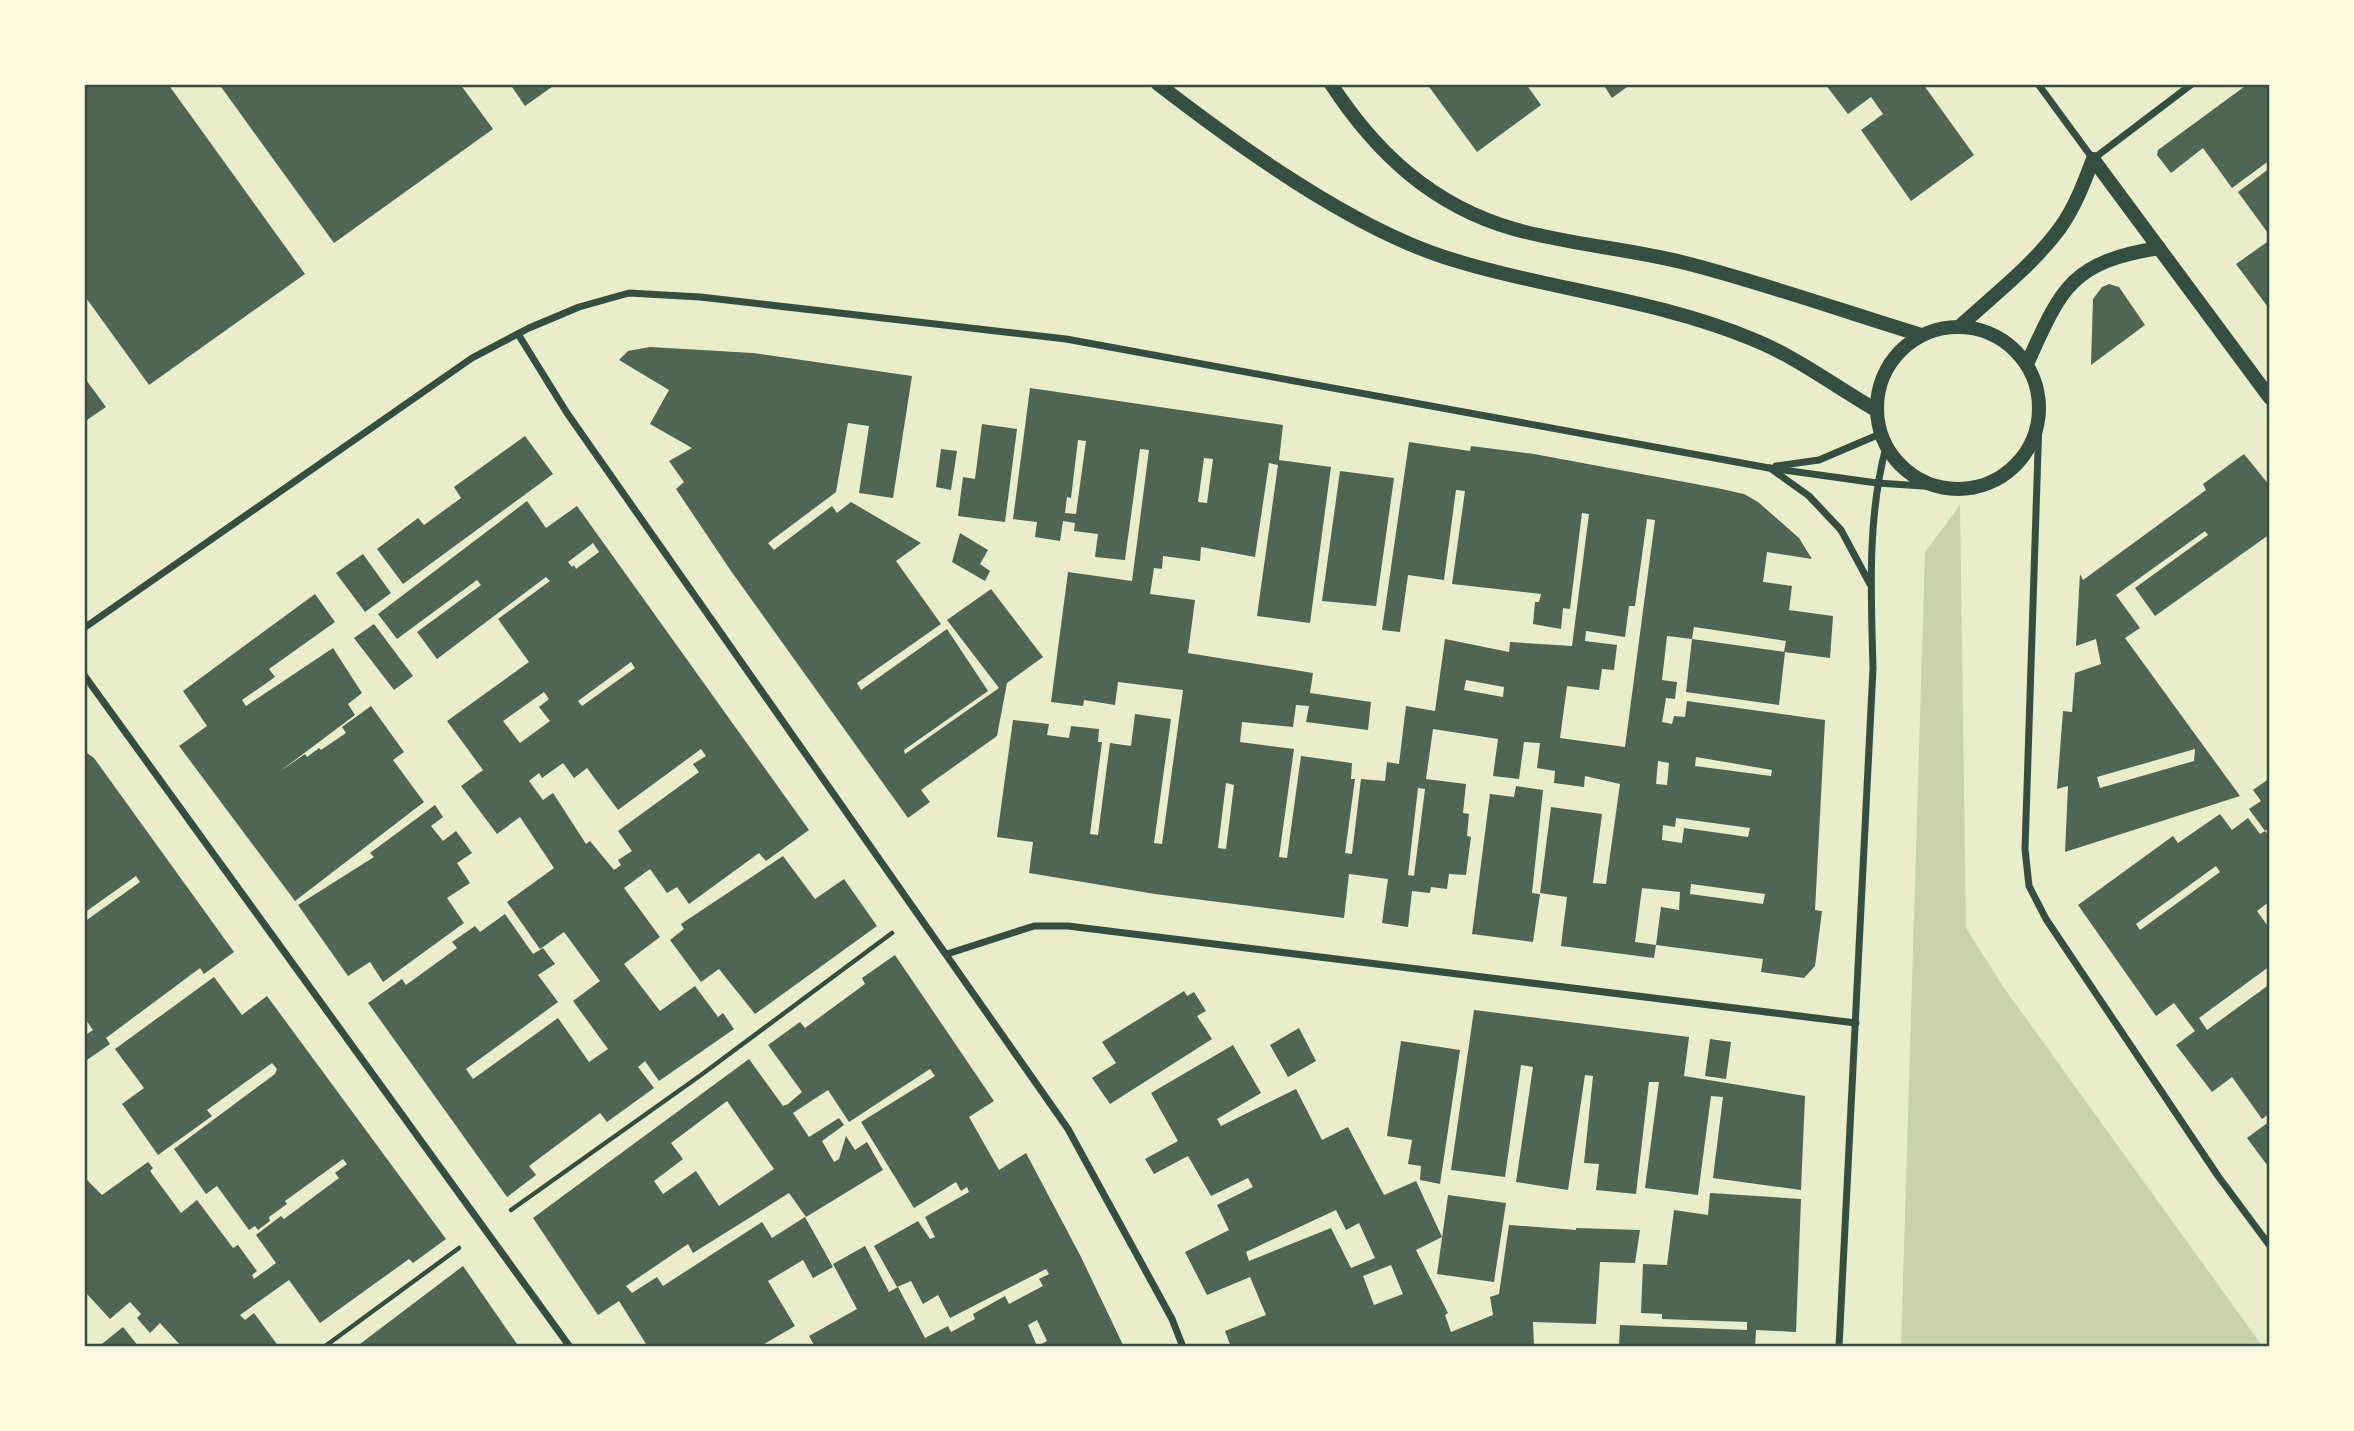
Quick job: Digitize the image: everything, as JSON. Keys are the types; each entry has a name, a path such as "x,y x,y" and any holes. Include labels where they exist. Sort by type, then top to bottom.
{"main road":[{"path":"1158,84 1219,131 1355,217 1443,256 1680,316 1753,339 1876,410"},
{"path":"1331,84 1357,124 1410,177 1460,209 1514,229 1695,265 1921,335"},
{"path":"1959,326 2026,266 2060,228 2076,202 2094,159"},
{"path":"2094,159 2270,398"},
{"path":"2027,364 2045,324 2077,276 2094,264 2121,254 2159,248"},
{"path":"1959,326 1986,331 2009,344 2027,364 2038,387 2039,420 2028,451 2004,476 1973,488 1939,487 1908,473 1883,441 1876,410 1878,387 1887,366 1902,348 1921,335 1959,326"}],"street":[{"path":"2038,84 2094,159 2192,84"},
{"path":"84,628 472,358 579,307 629,293 739,301 1066,339 1769,468 1877,483 1939,487"},
{"path":"518,334 567,413 919,912 1068,1129 1172,1319 1182,1347"},
{"path":"2039,420 2025,849 2029,886 2060,942 2218,1176 2270,1247"},
{"path":"1769,468 1819,460 1883,441 1877,483 1870,585 1874,668 1839,1347"},
{"path":"1769,468 1809,496 1841,530 1870,585"},
{"path":"84,675 570,1347"},
{"path":"947,954 1034,926 1068,926 1856,1023"}],"path":[{"path":"324,1347 701,1075 919,912"}],"green space":[{"path":"1960,505 1966,928 2004,988 2263,1347 1901,1347 1925,552"}],"building":[{"path":"84,84 168,84 305,274 149,385 84,295"},
{"path":"219,84 460,84 493,129 334,243"},
{"path":"510,84 556,84 525,106"},
{"path":"1427,84 1526,84 1541,105 1477,152"},
{"path":"1603,84 1631,84 1612,98"},
{"path":"1825,84 1917,84 1919,87 1923,84 1974,155 1911,201 1861,130 1883,114 1871,97 1848,114"},
{"path":"2248,84 2270,84 2270,160 2232,188 2203,148 2171,173 2157,155 2158,150"},
{"path":"2270,168 2270,236 2238,192"},
{"path":"2270,240 2270,310 2236,264"},
{"path":"2109,284 2119,287 2145,325 2091,365 2093,299 2102,287"},
{"path":"650,347 753,353 912,376 893,498 859,493 869,426 848,423 836,492 768,543 774,550 832,506 837,513 851,502 921,543 896,561 941,624 857,683 861,690 947,629 988,691 904,750 905,754 999,688 947,620 991,589 1043,657 1007,683 997,736 921,790 930,802 908,818 731,571 676,489 684,482 669,461 692,448 650,424 669,390 619,360 628,351"},
{"path":"84,377 106,407 84,422"},
{"path":"1030,388 1283,425 1279,460 1331,467 1310,623 1257,616 1278,465 1269,463 1255,557 1201,547 1200,561 1163,556 1162,569 1154,568 1150,594 1195,600 1188,653 1313,673 1310,693 1371,702 1368,730 1306,722 1309,706 1296,705 1293,727 1242,722 1240,742 1294,749 1279,857 1287,858 1301,756 1352,763 1351,779 1355,779 1345,853 1352,854 1361,779 1385,781 1387,762 1399,764 1406,706 1435,711 1445,639 1509,652 1510,642 1572,646 1589,514 1582,513 1570,609 1563,608 1561,629 1533,624 1535,602 1539,602 1541,594 1452,584 1465,491 1456,490 1444,580 1408,575 1400,632 1382,630 1409,442 1470,451 1471,446 1534,454 1744,494 1758,502 1799,538 1812,559 1767,552 1763,582 1792,586 1789,610 1833,616 1830,658 1784,652 1786,641 1694,627 1692,639 1667,636 1662,680 1677,682 1675,699 1666,698 1662,722 1672,724 1674,716 1685,717 1687,701 1825,720 1815,910 1822,911 1815,966 1804,978 1761,972 1763,959 1656,945 1654,958 1561,946 1567,897 1540,893 1551,807 1602,814 1593,883 1606,884 1620,784 1585,776 1584,787 1554,783 1555,771 1537,768 1540,743 1524,742 1519,779 1493,776 1498,739 1433,729 1426,779 1466,784 1463,813 1469,814 1467,836 1471,837 1466,875 1449,874 1447,889 1431,887 1430,893 1412,891 1408,927 1382,923 1388,879 1349,874 1344,918 1155,894 1029,873 1033,842 997,837 1013,720 1049,724 1047,735 1069,738 1071,726 1099,729 1098,742 1102,742 1090,834 1098,835 1110,743 1131,746 1135,714 1171,719 1154,843 1162,844 1183,690 1118,682 1115,705 1084,700 1083,706 1051,702 1068,572 1132,581 1149,450 1140,449 1125,560 1095,557 1098,534 1074,531 1075,523 1063,521 1060,541 1035,537 1037,522 1013,519","holes":["1078,440 1086,441 1076,514 1065,513 1067,497 1071,498","1204,458 1213,459 1207,503 1198,502","1647,519 1655,520 1625,747 1560,738 1567,686 1599,690 1602,669 1614,670 1617,645 1585,641 1586,631 1625,637 1629,606 1635,606","1466,680 1504,687 1503,697 1464,690","1696,757 1772,770 1771,776 1695,766","1658,761 1669,763 1667,785 1656,784","1226,783 1234,785 1226,849 1218,848","1418,788 1425,789 1414,876 1408,875","1676,818 1750,828 1748,837 1684,828 1682,843 1662,840 1663,825 1675,827","1691,884 1765,894 1763,904 1690,894","1642,888 1680,892 1679,910 1661,907 1656,945 1635,942"]},
{"path":"982,424 1017,429 1005,522 958,516 963,477 975,479"},
{"path":"525,436 553,474 403,584 377,549 418,518 424,525 461,498 454,487"},
{"path":"941,449 957,451 951,490 936,487"},
{"path":"2244,454 2270,486 2270,534 2155,616 2135,588 2208,535 2205,531 2116,595 2140,628 2125,638 2240,796 2065,852 2068,786 2057,789 2063,711 2072,712 2075,673 2101,664 2096,639 2076,646 2080,574 2083,580 2206,490 2203,484","holes":["2195,749 2194,761 2100,788 2097,777"]},
{"path":"1340,471 1394,478 1376,606 1322,601"},
{"path":"527,501 546,528 577,506 809,830 766,861 759,853 689,904 677,887 667,893 650,869 624,888 660,937 624,964 660,1011 695,986 718,1017 723,1013 734,1029 659,1081 645,1061 638,1067 654,1088 607,1122 600,1113 529,1166 536,1175 507,1197 368,1003 402,979 406,985 457,948 452,942 475,926 480,932 505,914 533,954 543,948 555,964 538,975 558,1002 466,1069 473,1079 558,1018 589,1062 608,1049 573,1001 600,981 564,932 540,949 507,902 554,868 520,817 497,834 461,786 483,770 447,721 529,662 498,619 550,581 546,577 437,659 417,632 481,585 477,580 397,639 378,614","holes":["593,543 599,552 576,569 568,562","631,662 635,668 582,706 578,701","544,692 549,699 539,707 550,721 520,743 503,721","701,749 706,756 693,764 699,772 618,831 632,851 618,860 621,865 614,870 590,841 586,844 553,793 543,800 529,781 539,773 542,778 563,763 574,778 587,768 618,810"]},
{"path":"960,533 988,550 980,564 990,571 985,581 952,562"},
{"path":"363,554 391,593 365,612 336,573"},
{"path":"315,594 335,622 269,669 275,677 242,700 246,706 333,648 362,693 348,704 355,715 279,772 305,754 307,757 319,748 321,750 346,733 342,727 371,706 404,752 393,760 424,802 295,901 179,746 207,726 183,691"},
{"path":"374,624 413,676 394,690 354,638"},
{"path":"1692,639 1785,652 1779,705 1686,692"},
{"path":"84,751 94,758 234,952 204,974 200,968 106,1038 110,1044 84,1062 84,1036 93,1030 84,1017 84,922 140,882 136,876 84,913"},
{"path":"2270,778 2270,827 2265,831 2249,809 2261,801 2253,790"},
{"path":"1516,786 1543,790 1532,893 1540,894 1533,942 1472,934 1490,794 1514,797"},
{"path":"435,805 443,817 431,826 443,841 456,831 472,853 457,863 470,883 447,898 464,923 383,982 370,962 348,976 298,905 374,857 370,853"},
{"path":"2220,814 2232,830 2248,818 2260,834 2265,831 2270,838 2270,901 2257,911 2270,929 2270,966 2199,1018 2207,1030 2270,984 2270,1113 2262,1119 2232,1077 2212,1092 2176,1045 2195,1031 2174,1003 2156,1016 2078,905 2173,836 2178,843","holes":["2216,866 2220,872 2140,930 2136,924"]},
{"path":"783,856 815,899 844,879 877,926 755,1014 719,969 701,982 670,940 684,929 681,924"},
{"path":"895,955 994,1101 969,1117 999,1170 1026,1153 1081,1257 1124,1347 1036,1347 1047,1341 1037,1320 1028,1325 1037,1346 1035,1347 815,1347 809,1336 857,1309 833,1264 865,1246 889,1292 898,1287 925,1338 948,1326 951,1332 975,1319 973,1314 1005,1296 1009,1304 1043,1286 1039,1279 1049,1274 1046,1269 950,1318 938,1295 923,1304 911,1281 897,1287 874,1246 918,1221 930,1239 935,1237 925,1217 969,1192 967,1187 961,1191 956,1182 914,1208 861,1122 935,1076 930,1069 849,1122 828,1090 793,1113 809,1137 839,1118 844,1125 822,1141 834,1162 839,1159 846,1136 855,1150 867,1142 883,1170 806,1217 789,1193 693,1253 688,1244 626,1286 632,1293 657,1277 663,1286 762,1222 772,1238 805,1217 833,1267 813,1278 803,1260 768,1281 795,1326 759,1347 648,1347 619,1301 598,1315 533,1218 749,1059 783,1106 788,1104 802,1092 768,1045 800,1022 805,1028 865,984 862,978","holes":["727,1101 774,1169 719,1206 696,1171 663,1194 654,1181 683,1159 671,1143"]},
{"path":"214,977 242,1015 267,996 446,1239 413,1263 409,1259 320,1323 289,1280 240,1315 245,1320 254,1313 279,1347 182,1347 160,1323 150,1333 137,1318 141,1314 130,1302 110,1319 87,1294 84,1296 84,1177 102,1195 148,1162 153,1168 150,1171 181,1213 197,1200 233,1248 238,1245 257,1271 252,1275 254,1279 276,1263 256,1235 281,1216 284,1219 339,1178 335,1173 347,1164 343,1159 285,1201 287,1204 269,1217 270,1221 258,1230 255,1226 249,1230 217,1186 206,1194 174,1149 275,1074 277,1069 272,1063 207,1110 212,1116 158,1155 122,1104 144,1088 115,1049"},
{"path":"1184,991 1187,996 1194,992 1206,1011 1197,1016 1212,1039 1110,1104 1092,1078 1116,1063 1102,1042"},
{"path":"1474,1010 1689,1037 1684,1076 1805,1096 1801,1190 1713,1178 1723,1097 1711,1096 1698,1195 1645,1188 1659,1082 1649,1082 1636,1194 1596,1190 1599,1164 1584,1163 1593,1076 1585,1075 1568,1190 1516,1182 1533,1067 1521,1065 1505,1177 1451,1170"},
{"path":"1299,1028 1316,1061 1288,1077 1270,1045"},
{"path":"1710,1039 1731,1042 1726,1079 1705,1076"},
{"path":"1401,1041 1460,1050 1440,1184 1420,1180 1421,1166 1408,1164 1412,1140 1387,1136"},
{"path":"1233,1045 1261,1093 1217,1119 1221,1126 1296,1089 1322,1140 1348,1127 1384,1195 1416,1181 1442,1237 1416,1250 1448,1313 1445,1315 1451,1332 1493,1315 1490,1297 1499,1294 1509,1225 1576,1230 1640,1230 1635,1263 1600,1262 1596,1324 1533,1322 1534,1347 1371,1347 1369,1344 1362,1347 1231,1347 1225,1331 1266,1315 1250,1277 1207,1295 1185,1252 1229,1230 1217,1205 1253,1187 1248,1178 1211,1196 1188,1156 1154,1174 1145,1159 1178,1141 1151,1093","holes":["1336,1210 1346,1230 1359,1223 1375,1258 1351,1268 1331,1228 1249,1261 1246,1252","1391,1265 1403,1294 1374,1305 1363,1276"]},
{"path":"2270,1121 2270,1169 2247,1138"},
{"path":"1710,1193 1801,1199 1796,1332 1756,1330 1755,1347 1619,1347 1620,1325 1747,1330 1747,1322 1662,1319 1662,1314 1641,1313 1643,1264 1667,1265 1674,1210 1708,1215"},
{"path":"1448,1195 1506,1203 1494,1282 1437,1274"},
{"path":"463,1266 519,1347 356,1347"},
{"path":"123,1327 139,1347 98,1347"}]}
